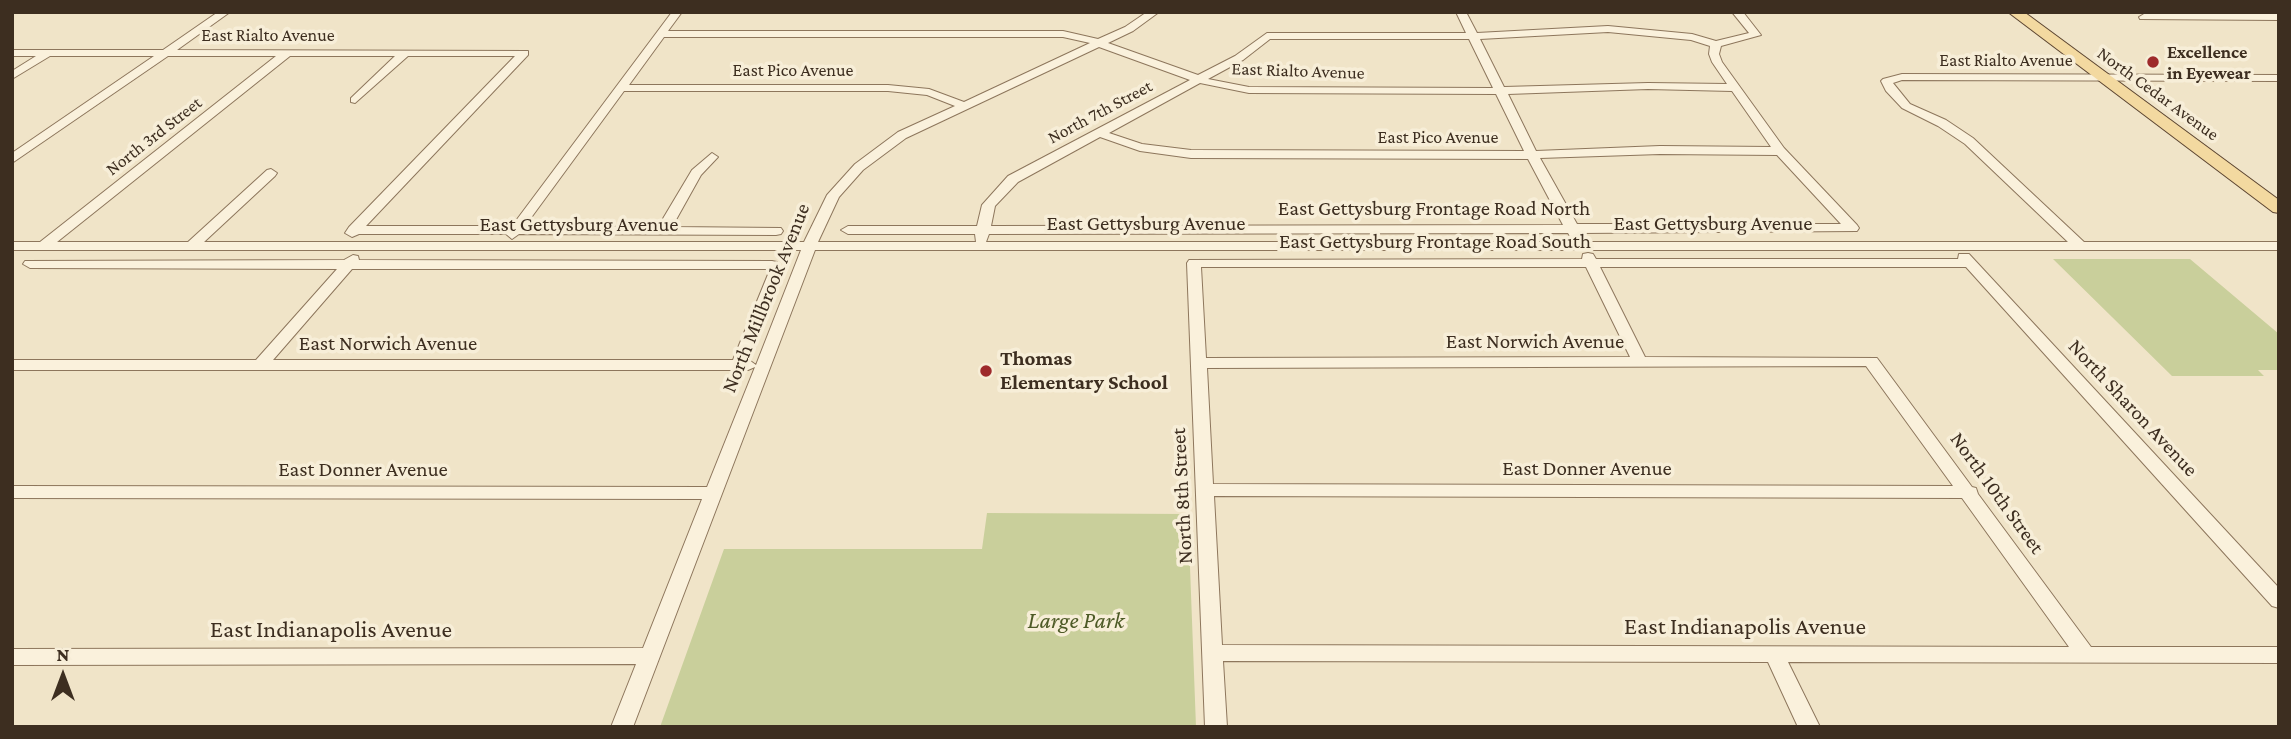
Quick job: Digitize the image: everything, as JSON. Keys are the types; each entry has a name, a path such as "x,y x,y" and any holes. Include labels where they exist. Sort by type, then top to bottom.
{"main road":[{"name":"North Cedar Avenue","path":"2015,12 2279,208"},
{"name":"North Cedar Avenue","path":"2032,12 2279,193"}],"street":[{"path":"12,159 225,12"},
{"path":"505,245 677,12"},
{"name":"North Millbrook Avenue","path":"622,727 810,246 833,195 859,167 902,135 1099,43 1154,12"},
{"path":"1461,12 1640,362"},
{"path":"1473,37 1608,29 1692,37 1716,44 1756,35 1737,12"},
{"path":"2144,17 2279,17"},
{"name":"East Rialto Avenue","path":"660,34 1074,35 1224,87 1249,90 1501,91 1648,86 1735,88"},
{"name":"North 7th Street","path":"980,245 989,205 1004,186 1023,172 1238,58 1267,36 1473,37"},
{"path":"1716,44 1714,54 1717,62 1780,151"},
{"name":"East Rialto Avenue","path":"12,53 524,53 354,230"},
{"path":"12,76 48,53"},
{"name":"North 3rd Street","path":"43,246 287,53"},
{"path":"355,100 405,53"},
{"name":"East Rialto Avenue","path":"2081,247 1969,141 1942,123 1906,106 1892,91 1887,80 1902,77 2279,78"},
{"name":"East Pico Avenue","path":"620,88 888,88 929,92 963,105"},
{"name":"East Pico Avenue","path":"1098,133 1140,147 1191,154 1532,155 1660,150 1780,151"},
{"name":"East Gettysburg Frontage Road North","path":"848,230 1852,228 1780,151"},
{"path":"663,230 696,173 712,158"},
{"path":"192,246 271,173"},
{"path":"341,245 354,230"},
{"name":"East Gettysburg Avenue","path":"354,230 776,231"},
{"path":"260,365 366,245"},
{"name":"East Gettysburg Avenue","path":"12,246 2279,246"},
{"name":"North Sharon Avenue","path":"1954,247 2279,601"},
{"name":"East Gettysburg Frontage Road South","path":"1194,263 1969,263"},
{"name":"North 8th Street","path":"1194,263 1216,727"},
{"name":"East Gettysburg Avenue","path":"30,264 764,264 775,268"},
{"name":"North Millbrook Avenue","path":"739,365 775,275 775,268"},
{"name":"East Norwich Avenue","path":"1199,363 1871,361"},
{"name":"North 10th Street","path":"1871,361 1970,492 2084,652"},
{"name":"East Norwich Avenue","path":"12,365 764,365"},
{"name":"East Donner Avenue","path":"1205,490 1970,492"},
{"name":"East Donner Avenue","path":"12,492 715,493"},
{"name":"East Indianapolis Avenue","path":"1212,653 2084,652 2279,655"},
{"path":"1774,654 1809,727"},
{"name":"East Indianapolis Avenue","path":"12,657 650,656"}],"green space":[{"path":"2053,259 2190,259 2279,334 2279,370 2258,370 2264,376 2172,376"},
{"name":"Large Park","path":"987,513 1188,514 1196,727 660,727 724,549 982,549"}],"place":[{"name":"Excellence in Eyewear","path":"2153,62"},
{"name":"Thomas Elementary School","path":"986,371"}]}
